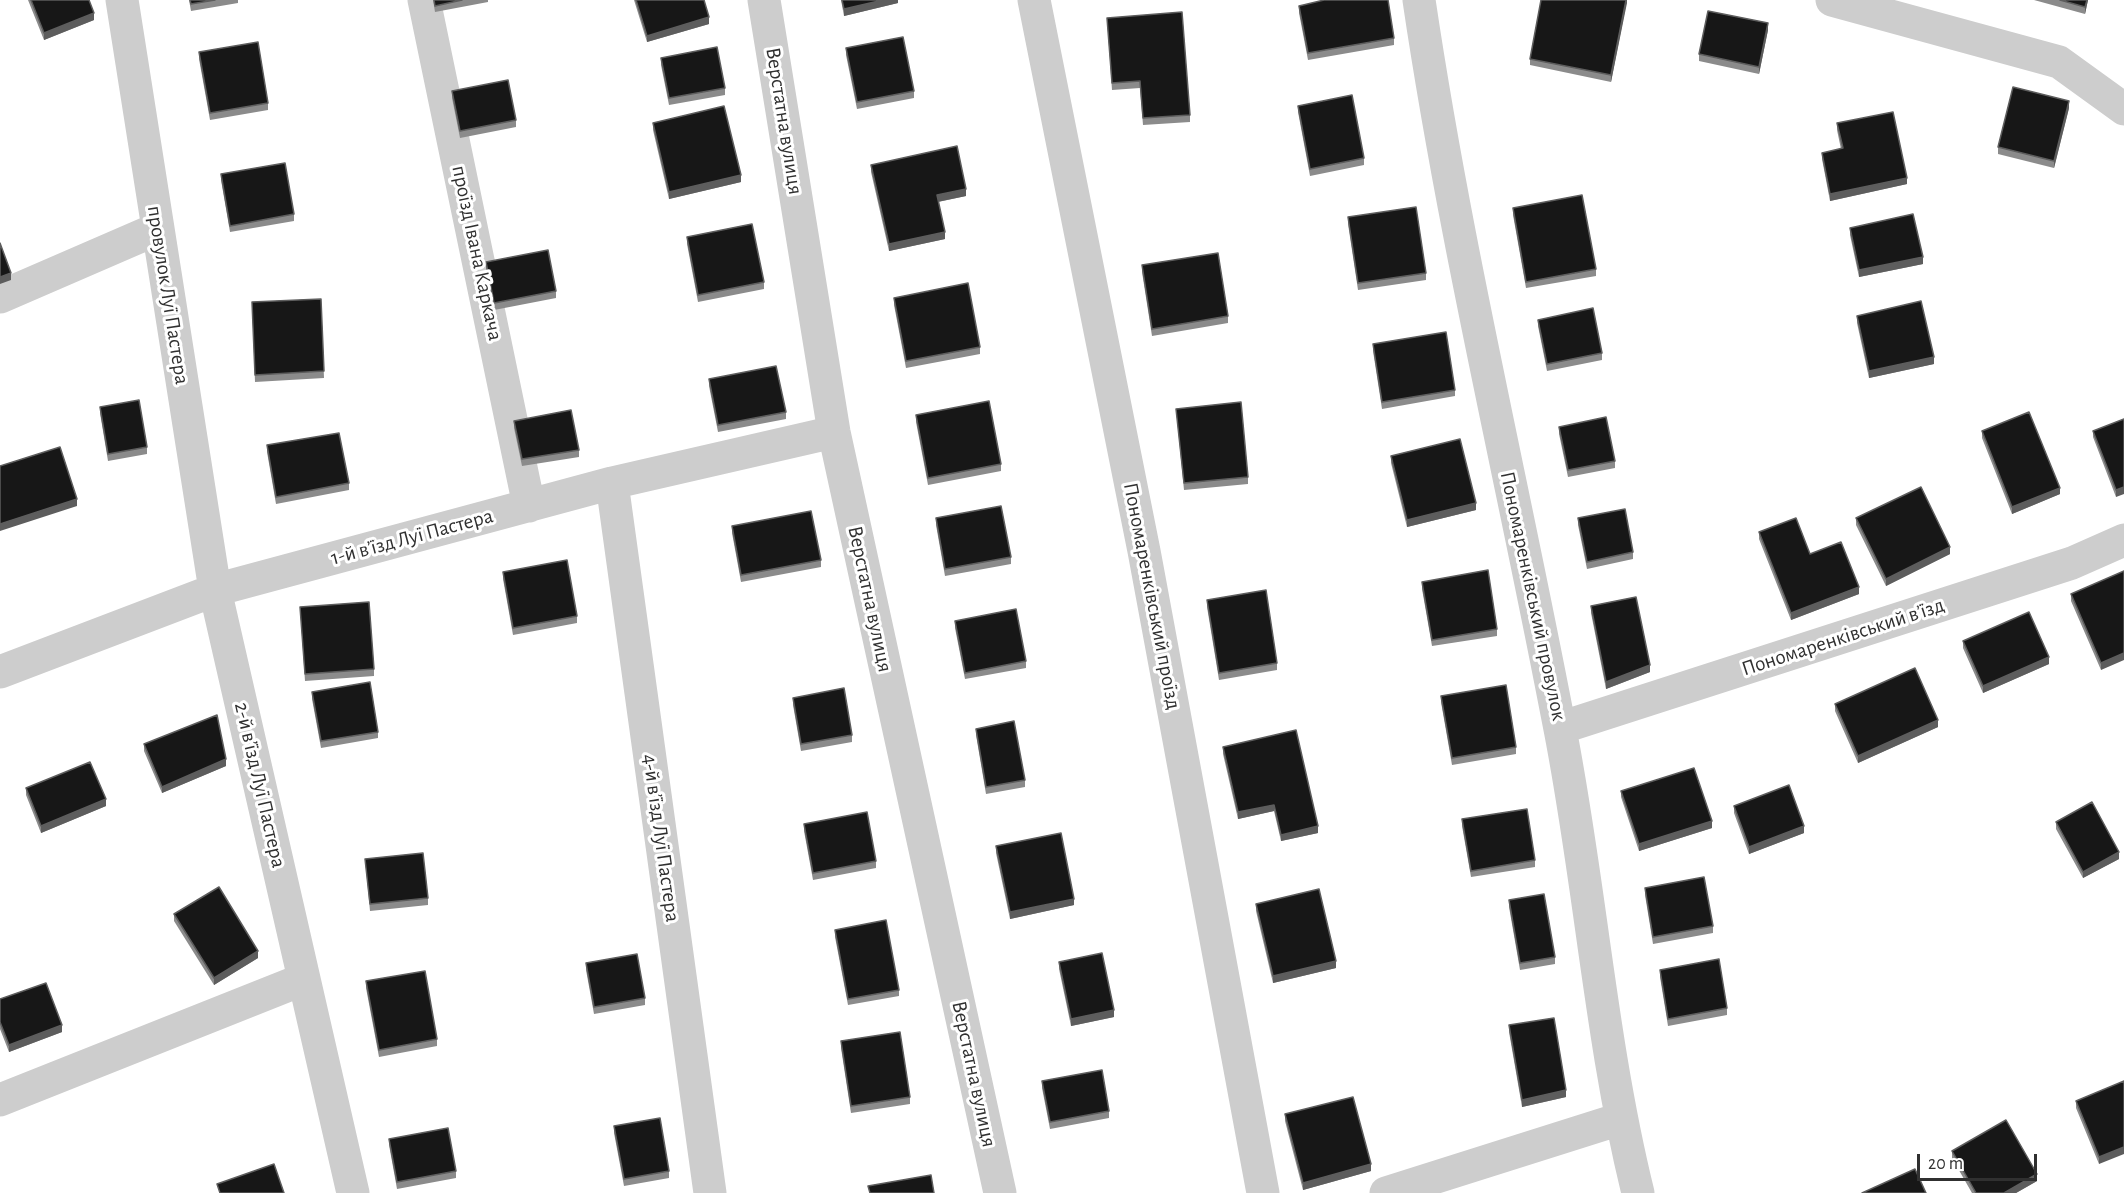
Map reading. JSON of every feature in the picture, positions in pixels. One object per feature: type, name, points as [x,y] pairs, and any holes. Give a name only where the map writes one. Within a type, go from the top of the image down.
[{"type":"street","name":"провулок Луї Пастера","points":[[122,0],[215,590]]},
{"type":"street","name":"проїзд Івана Каркача","points":[[424,0],[529,506]]},
{"type":"street","name":"Верстатна вулиця","points":[[764,0],[834,432],[1000,1193]]},
{"type":"street","name":"Пономаренківський проїзд","points":[[1034,0],[1144,551],[1263,1193]]},
{"type":"street","name":"Пономаренківський провулок","points":[[1419,0],[1438,128],[1560,728],[1620,1119],[1638,1193]]},
{"type":"street","points":[[1832,0],[2059,62],[2124,109]]},
{"type":"street","points":[[0,297],[157,229]]},
{"type":"street","name":"1-й в’їзд Луї Пастера","points":[[0,672],[215,590],[612,483],[834,432]]},
{"type":"street","name":"4-й в’їзд Луї Пастера","points":[[612,483],[710,1193]]},
{"type":"street","name":"Пономаренківський в’їзд","points":[[1560,728],[2072,563],[2124,540]]},
{"type":"street","name":"2-й в’їзд Луї Пастера","points":[[215,590],[353,1193]]},
{"type":"street","points":[[0,1100],[304,979]]},
{"type":"street","points":[[1386,1193],[1620,1119]]},
{"type":"building","points":[[31,0],[89,0],[94,13],[44,33]]},
{"type":"building","points":[[190,0],[215,0],[191,4]]},
{"type":"building","points":[[434,0],[462,0],[435,6]]},
{"type":"building","points":[[636,0],[704,0],[709,17],[647,36]]},
{"type":"building","points":[[842,0],[883,0],[844,9]]},
{"type":"building","points":[[1324,0],[1388,0],[1394,38],[1308,53],[1299,6]]},
{"type":"building","points":[[1541,0],[1626,0],[1611,75],[1530,59]]},
{"type":"building","points":[[2060,0],[2087,0],[2085,7]]},
{"type":"building","points":[[1708,11],[1768,23],[1759,67],[1699,54]]},
{"type":"building","points":[[1182,12],[1190,115],[1143,118],[1140,81],[1112,83],[1107,18]]},
{"type":"building","points":[[903,37],[914,91],[857,102],[846,48]]},
{"type":"building","points":[[258,42],[268,103],[210,113],[199,52]]},
{"type":"building","points":[[717,47],[725,88],[669,98],[661,58]]},
{"type":"building","points":[[508,80],[516,120],[460,131],[452,91]]},
{"type":"building","points":[[2013,87],[2069,101],[2054,161],[1998,147]]},
{"type":"building","points":[[1352,95],[1364,158],[1310,169],[1298,106]]},
{"type":"building","points":[[724,106],[741,175],[669,192],[653,123]]},
{"type":"building","points":[[1893,112],[1907,178],[1830,194],[1822,153],[1843,148],[1837,123]]},
{"type":"building","points":[[957,146],[966,189],[937,195],[945,232],[889,244],[871,165]]},
{"type":"building","points":[[285,163],[294,214],[230,226],[221,174]]},
{"type":"building","points":[[1582,195],[1596,269],[1526,282],[1513,208]]},
{"type":"building","points":[[1416,207],[1426,273],[1358,283],[1348,217]]},
{"type":"building","points":[[1913,214],[1923,257],[1859,270],[1850,228]]},
{"type":"building","points":[[752,224],[764,282],[698,295],[687,237]]},
{"type":"building","points":[[0,243],[11,273],[0,277]]},
{"type":"building","points":[[548,250],[556,291],[494,303],[486,262]]},
{"type":"building","points":[[1218,253],[1228,316],[1152,329],[1142,265]]},
{"type":"building","points":[[968,283],[980,347],[906,361],[894,298]]},
{"type":"building","points":[[321,299],[324,371],[255,375],[252,302]]},
{"type":"building","points":[[1921,301],[1934,357],[1869,371],[1857,316]]},
{"type":"building","points":[[1593,308],[1602,353],[1547,364],[1538,320]]},
{"type":"building","points":[[1446,332],[1455,390],[1382,402],[1373,344]]},
{"type":"building","points":[[776,366],[786,412],[718,425],[709,379]]},
{"type":"building","points":[[139,400],[147,447],[108,454],[100,407]]},
{"type":"building","points":[[989,401],[1001,464],[928,478],[916,415]]},
{"type":"building","points":[[1241,402],[1248,477],[1184,483],[1176,409]]},
{"type":"building","points":[[571,410],[579,450],[522,459],[514,421]]},
{"type":"building","points":[[2029,412],[2060,488],[2012,507],[1982,431]]},
{"type":"building","points":[[1606,417],[1615,461],[1568,470],[1559,427]]},
{"type":"building","points":[[2124,419],[2124,487],[2116,490],[2093,431]]},
{"type":"building","points":[[339,433],[349,483],[276,497],[267,445]]},
{"type":"building","points":[[1460,439],[1476,503],[1407,520],[1391,456]]},
{"type":"building","points":[[60,447],[77,499],[0,524],[0,466]]},
{"type":"building","points":[[1921,487],[1950,547],[1886,579],[1856,518]]},
{"type":"building","points":[[1001,506],[1011,557],[945,569],[936,518]]},
{"type":"building","points":[[1625,509],[1633,552],[1587,562],[1578,518]]},
{"type":"building","points":[[811,511],[821,560],[741,575],[732,526]]},
{"type":"building","points":[[1796,518],[1810,554],[1841,542],[1859,587],[1791,613],[1759,532]]},
{"type":"building","points":[[567,560],[577,616],[513,628],[503,572]]},
{"type":"building","points":[[1488,570],[1497,629],[1432,640],[1422,582]]},
{"type":"building","points":[[2124,571],[2124,653],[2101,663],[2071,594]]},
{"type":"building","points":[[1266,590],[1277,663],[1219,673],[1207,600]]},
{"type":"building","points":[[1636,597],[1650,665],[1606,682],[1591,606]]},
{"type":"building","points":[[369,602],[374,669],[305,674],[300,607]]},
{"type":"building","points":[[1016,609],[1026,661],[965,673],[955,621]]},
{"type":"building","points":[[2029,612],[2049,657],[1983,686],[1963,641]]},
{"type":"building","points":[[1915,668],[1938,720],[1858,756],[1835,704]]},
{"type":"building","points":[[370,682],[378,732],[321,741],[312,692]]},
{"type":"building","points":[[1506,685],[1516,747],[1452,758],[1441,696]]},
{"type":"building","points":[[844,688],[852,735],[801,744],[793,698]]},
{"type":"building","points":[[217,715],[226,759],[162,787],[144,744]]},
{"type":"building","points":[[1014,721],[1025,780],[986,787],[976,729]]},
{"type":"building","points":[[1296,730],[1318,826],[1281,835],[1274,805],[1238,812],[1223,747]]},
{"type":"building","points":[[90,762],[106,799],[41,826],[26,788]]},
{"type":"building","points":[[1694,768],[1712,821],[1639,844],[1621,791]]},
{"type":"building","points":[[1789,785],[1804,826],[1749,847],[1734,806]]},
{"type":"building","points":[[2092,802],[2119,852],[2083,872],[2056,822]]},
{"type":"building","points":[[1527,809],[1535,860],[1471,871],[1462,819]]},
{"type":"building","points":[[867,812],[876,861],[813,873],[804,824]]},
{"type":"building","points":[[1061,833],[1074,899],[1010,912],[996,846]]},
{"type":"building","points":[[423,853],[428,898],[370,904],[365,859]]},
{"type":"building","points":[[1704,877],[1713,926],[1653,937],[1645,888]]},
{"type":"building","points":[[219,887],[258,951],[214,978],[174,914]]},
{"type":"building","points":[[1319,889],[1336,961],[1273,976],[1256,904]]},
{"type":"building","points":[[1544,894],[1555,957],[1520,963],[1509,900]]},
{"type":"building","points":[[886,920],[899,990],[848,999],[835,930]]},
{"type":"building","points":[[1102,953],[1114,1010],[1071,1019],[1059,962]]},
{"type":"building","points":[[637,954],[645,998],[594,1007],[586,963]]},
{"type":"building","points":[[1719,959],[1727,1008],[1668,1019],[1660,970]]},
{"type":"building","points":[[425,971],[437,1039],[379,1050],[366,981]]},
{"type":"building","points":[[46,983],[62,1025],[9,1045],[0,1022],[0,999]]},
{"type":"building","points":[[1554,1018],[1566,1090],[1522,1100],[1509,1025]]},
{"type":"building","points":[[900,1032],[910,1097],[851,1106],[841,1041]]},
{"type":"building","points":[[1102,1070],[1109,1111],[1050,1122],[1042,1081]]},
{"type":"building","points":[[2124,1081],[2124,1147],[2099,1157],[2076,1101]]},
{"type":"building","points":[[1353,1097],[1371,1164],[1303,1183],[1285,1114]]},
{"type":"building","points":[[660,1118],[669,1171],[624,1179],[614,1126]]},
{"type":"building","points":[[2006,1120],[2037,1174],[2004,1193],[1976,1193],[1952,1151]]},
{"type":"building","points":[[448,1128],[456,1171],[397,1182],[389,1139]]},
{"type":"building","points":[[274,1164],[284,1193],[220,1193],[217,1184]]},
{"type":"building","points":[[1915,1169],[1926,1193],[1862,1193]]},
{"type":"building","points":[[931,1175],[934,1193],[870,1193],[868,1186]]}]
